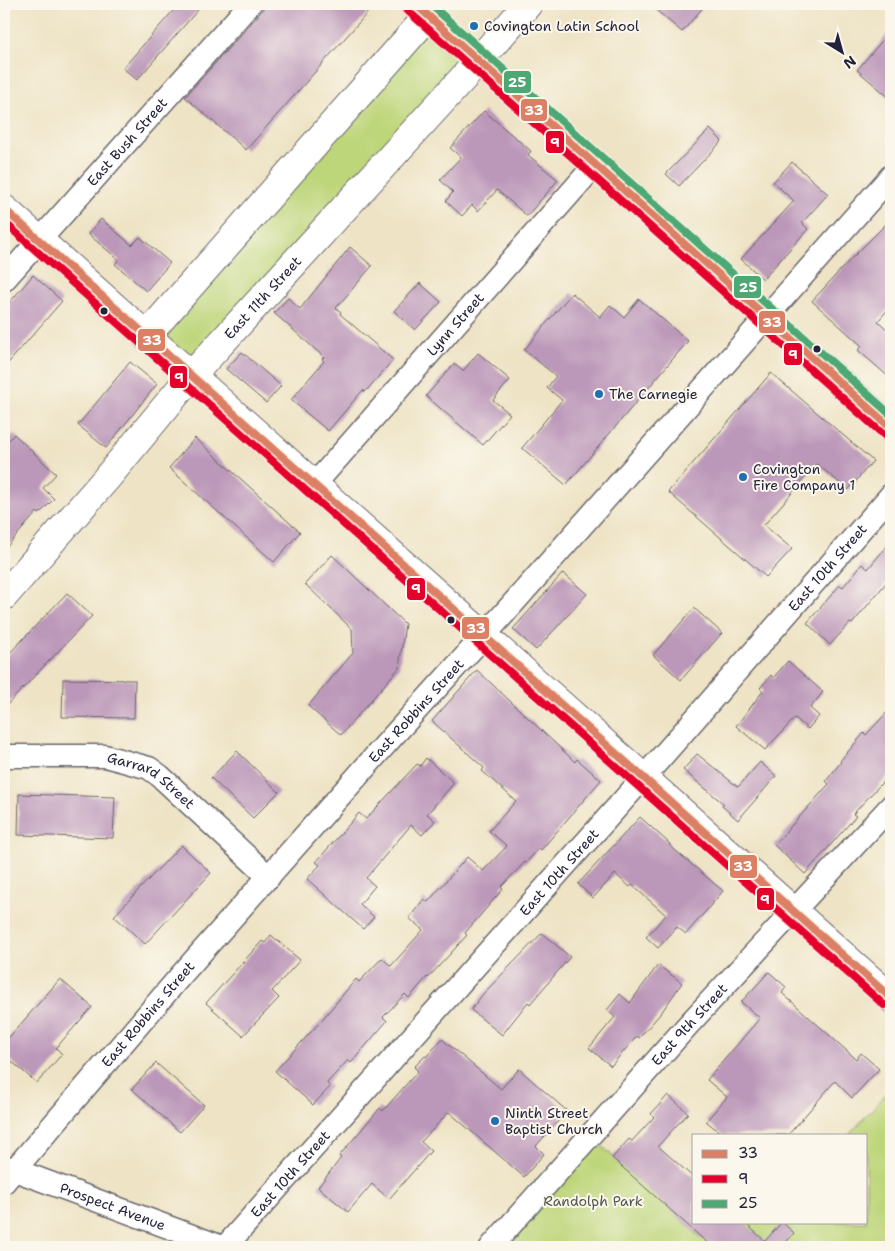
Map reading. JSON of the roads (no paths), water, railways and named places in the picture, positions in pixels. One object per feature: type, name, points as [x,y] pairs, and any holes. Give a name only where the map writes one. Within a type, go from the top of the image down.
[{"type":"main road","name":"East 11th Street","points":[[4,596],[106,479],[191,376],[528,4]]},
{"type":"main road","points":[[146,336],[422,10],[891,428]]},
{"type":"main road","points":[[4,209],[891,998]]},
{"type":"street","name":"East Bush Street","points":[[4,280],[250,4]]},
{"type":"street","name":"Lynn Street","points":[[314,485],[596,165]]},
{"type":"street","name":"East Robbins Street","points":[[7,1173],[183,972],[484,636],[891,176]]},
{"type":"street","name":"East 10th Street","points":[[224,1247],[644,777],[891,496]]},
{"type":"street","name":"Garrard Street","points":[[4,756],[105,756],[148,768],[160,776],[269,876]]},
{"type":"street","name":"East 9th Street","points":[[491,1247],[688,1025],[795,912],[891,806]]},
{"type":"street","name":"Prospect Avenue","points":[[7,1173],[224,1247]]},
{"type":"place","name":"Covington Latin School","points":[[474,26]]},
{"type":"place","name":"The Carnegie","points":[[599,394]]},
{"type":"place","name":"Covington Fire Company 1","points":[[743,477]]},
{"type":"place","name":"Ninth Street Baptist Church","points":[[495,1121]]},
{"type":"park label","name":"Randolph Park","points":[[593,1201]]}]
